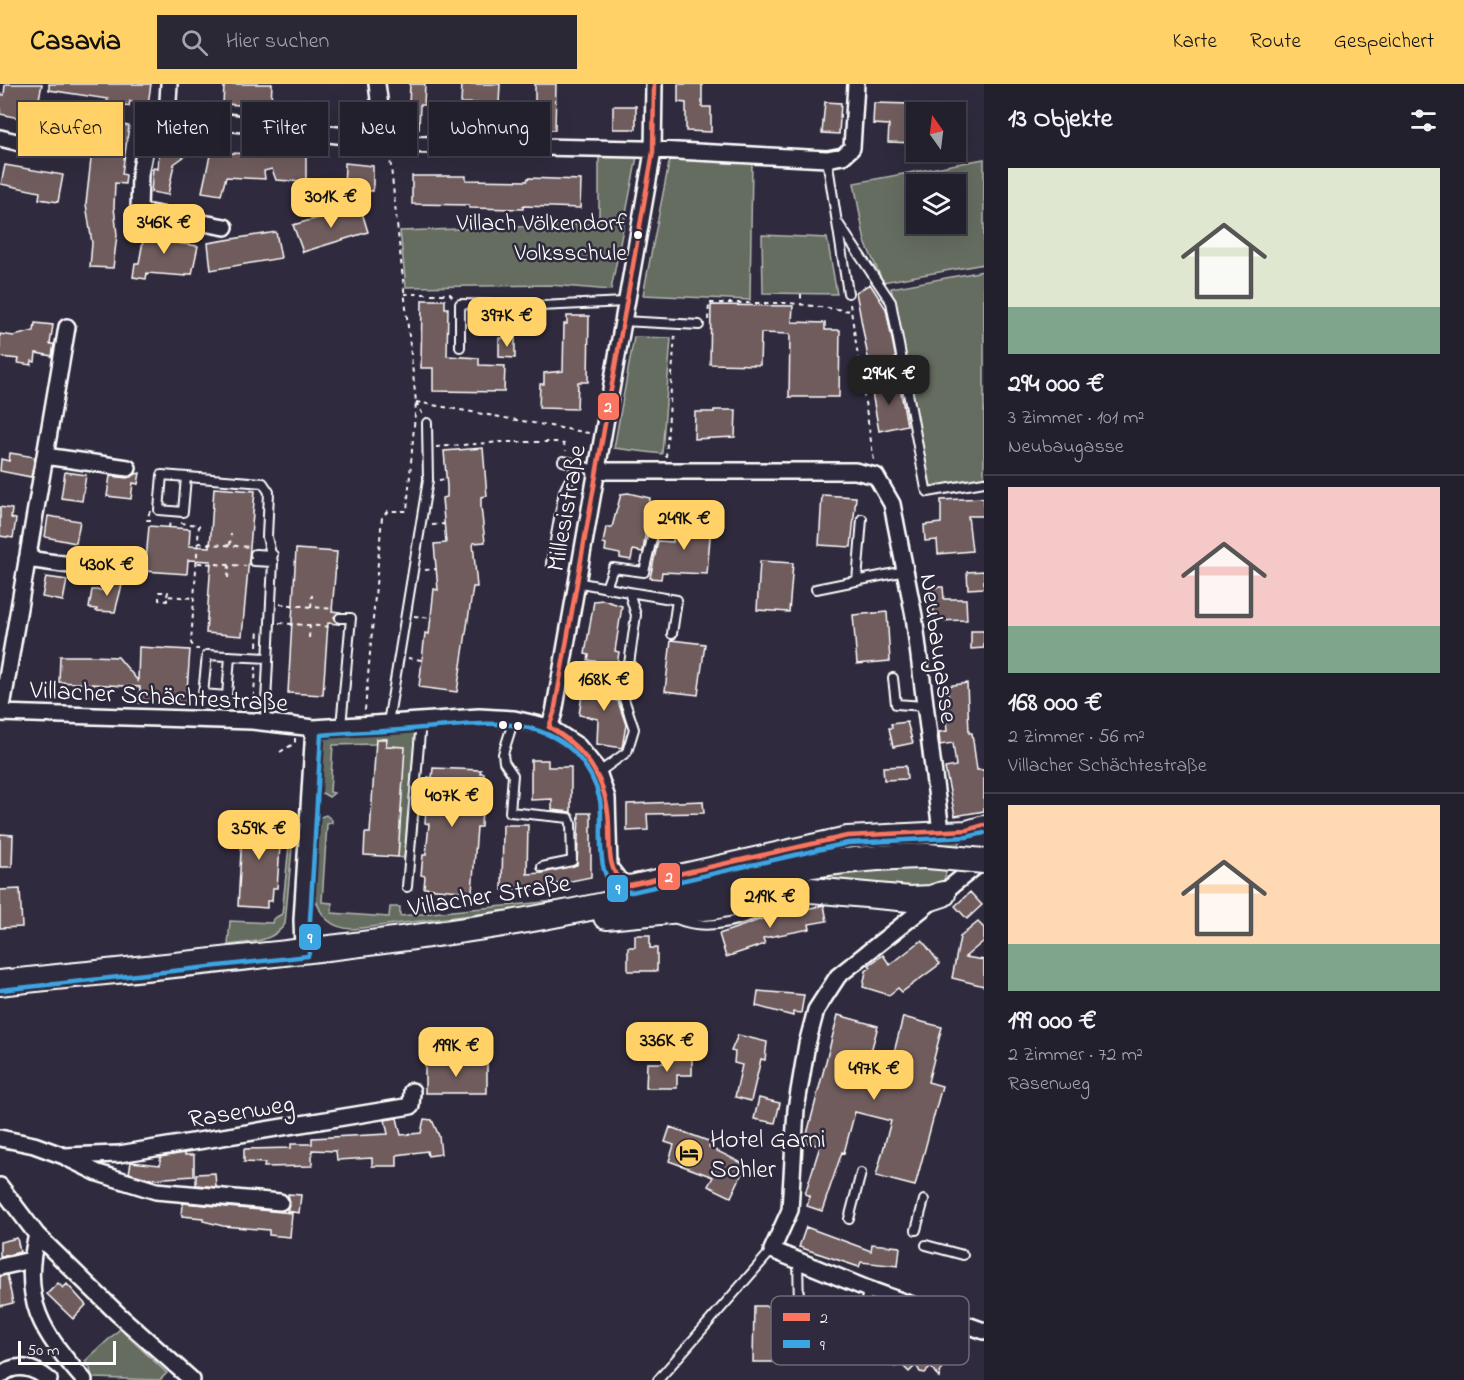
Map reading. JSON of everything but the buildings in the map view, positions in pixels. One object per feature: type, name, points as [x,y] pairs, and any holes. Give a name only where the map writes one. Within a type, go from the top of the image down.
[{"type":"main road","name":"Villacher Straße","points":[[0,983],[303,950],[511,923],[796,865],[877,856],[928,856],[984,860]]},
{"type":"main road","points":[[572,911],[622,884]]},
{"type":"main road","points":[[511,923],[664,913],[712,907],[780,891],[804,889],[910,899],[931,898],[942,894]]},
{"type":"street","points":[[168,102],[169,84]]},
{"type":"street","points":[[377,84],[380,102]]},
{"type":"street","name":"Millesistraße","points":[[549,727],[554,713],[653,152],[654,84]]},
{"type":"street","points":[[417,149],[640,149],[653,152],[827,159],[843,156],[852,148],[856,84]]},
{"type":"street","points":[[230,123],[340,135]]},
{"type":"street","points":[[0,138],[18,142]]},
{"type":"street","points":[[144,156],[140,174],[139,211],[225,227]]},
{"type":"street","name":"Villacher Schächtestraße","points":[[68,327],[0,713],[258,722],[314,728],[479,717],[514,719],[549,727],[578,746],[598,774],[607,798],[609,867],[622,884]]},
{"type":"street","points":[[45,456],[128,468]]},
{"type":"street","points":[[595,471],[855,471],[876,476]]},
{"type":"street","name":"Neubaugasse","points":[[876,476],[892,504],[914,616],[941,831]]},
{"type":"street","points":[[27,559],[92,568]]},
{"type":"street","name":"Villacher Schächtestraße","points":[[303,950],[303,909],[314,728]]},
{"type":"street","points":[[622,884],[630,885],[847,836],[967,830],[984,825]]},
{"type":"street","points":[[888,1296],[772,1250],[790,1210],[798,1088],[816,1010],[838,976],[984,860]]},
{"type":"street","name":"Rasenweg","points":[[64,1156],[119,1154],[411,1106],[412,1091]]},
{"type":"street","name":"Rasenweg","points":[[0,1138],[34,1145],[64,1156],[98,1173],[156,1191],[280,1202]]},
{"type":"street","points":[[0,1186],[38,1235],[118,1314],[192,1380]]},
{"type":"street","points":[[38,1235],[31,1260],[32,1296],[35,1308],[54,1340],[84,1380]]},
{"type":"street","points":[[0,1267],[31,1260]]},
{"type":"street","points":[[969,1325],[984,1330]]},
{"type":"street","points":[[0,1376],[13,1368],[27,1367],[40,1372],[50,1380]]},
{"type":"lane","points":[[827,159],[848,293]]},
{"type":"lane","points":[[838,223],[891,302],[926,489],[928,492],[984,482]]},
{"type":"lane","points":[[460,347],[460,304],[540,306],[625,302]]},
{"type":"lane","points":[[622,321],[699,325]]},
{"type":"lane","points":[[388,723],[428,480],[427,423]]},
{"type":"lane","points":[[566,462],[595,471]]},
{"type":"lane","points":[[550,563],[564,491],[578,464]]},
{"type":"lane","points":[[186,477],[183,512],[159,510],[162,475],[263,483],[269,492],[267,537],[272,555],[271,604],[268,658],[258,722]]},
{"type":"lane","points":[[606,588],[612,568],[644,572],[659,509]]},
{"type":"lane","points":[[857,581],[862,519]]},
{"type":"lane","points":[[253,560],[272,555]]},
{"type":"lane","points":[[816,589],[905,571]]},
{"type":"lane","points":[[576,582],[677,600],[672,634]]},
{"type":"lane","points":[[598,774],[627,752],[634,729],[624,699],[636,615],[628,592]]},
{"type":"lane","points":[[340,618],[351,618],[341,726]]},
{"type":"lane","points":[[230,656],[227,696],[204,694],[207,655],[256,657],[268,658]]},
{"type":"lane","points":[[892,678],[896,704],[924,706]]},
{"type":"lane","points":[[514,719],[503,754],[504,762],[513,775],[510,812],[569,818],[571,823],[572,861],[542,867]]},
{"type":"lane","points":[[407,887],[421,721]]},
{"type":"lane","points":[[849,1219],[861,1173]]},
{"type":"lane","points":[[916,1230],[924,1200]]},
{"type":"lane","points":[[926,1245],[963,1255]]},
{"type":"lane","points":[[658,1380],[772,1250]]},
{"type":"lane","points":[[798,1260],[799,1296]]},
{"type":"lane","points":[[867,1296],[868,1289]]},
{"type":"path","points":[[365,713],[382,517],[388,511],[407,511],[416,402],[388,156]]},
{"type":"path","points":[[848,293],[876,476]]},
{"type":"path","points":[[403,294],[450,294],[460,304]]},
{"type":"path","points":[[801,294],[801,305]]},
{"type":"path","points":[[699,325],[704,320],[708,320],[709,303],[801,305],[851,311]]},
{"type":"path","points":[[665,463],[676,323]]},
{"type":"path","points":[[416,402],[427,423]]},
{"type":"path","points":[[416,402],[589,433]]},
{"type":"path","points":[[427,448],[501,442],[556,442],[564,444],[566,462]]},
{"type":"path","points":[[158,521],[147,520],[148,512],[159,510]]},
{"type":"path","points":[[170,522],[199,525],[191,643],[195,649],[205,649]]},
{"type":"path","points":[[420,526],[445,524]]},
{"type":"path","points":[[230,545],[231,534]]},
{"type":"path","points":[[198,543],[230,545],[272,555]]},
{"type":"path","points":[[196,562],[229,565],[253,560]]},
{"type":"path","points":[[228,579],[229,565]]},
{"type":"path","points":[[311,607],[312,595]]},
{"type":"path","points":[[168,596],[194,598]]},
{"type":"path","points":[[271,604],[351,610],[351,618]]},
{"type":"path","points":[[406,615],[431,618]]},
{"type":"path","points":[[258,722],[256,657],[259,621]]},
{"type":"path","points":[[270,622],[350,628]]},
{"type":"path","points":[[309,638],[310,625]]},
{"type":"path","points":[[399,657],[422,660]]},
{"type":"path","points":[[280,752],[295,744]]},
{"type":"shaded area","points":[[599,154],[637,157],[611,290],[550,285],[406,287],[400,231],[599,224]]},
{"type":"shaded area","points":[[670,158],[745,159],[752,163],[750,300],[643,295]]},
{"type":"shaded area","points":[[984,159],[984,264],[883,282],[865,242],[854,183]]},
{"type":"shaded area","points":[[762,235],[827,238],[837,294],[763,293]]},
{"type":"shaded area","points":[[984,271],[984,479],[930,489],[891,288]]},
{"type":"shaded area","points":[[634,337],[671,338],[662,454],[614,448]]},
{"type":"shaded area","points":[[415,731],[404,858],[398,857],[404,747],[386,746],[386,739],[376,739],[376,744],[333,745],[330,792],[334,793],[329,797],[319,791],[320,760],[323,744],[330,734]]},
{"type":"shaded area","points":[[295,815],[285,924],[274,935],[267,938],[228,945],[230,921],[272,923],[273,919],[282,914],[292,816]]},
{"type":"shaded area","points":[[326,815],[332,823],[327,824],[322,902],[332,903],[332,913],[389,917],[390,907],[400,907],[400,916],[575,899],[521,909],[353,929],[336,926],[324,917],[317,904],[314,888],[317,822],[320,817]]},
{"type":"shaded area","points":[[965,836],[955,849],[792,857],[856,841]]},
{"type":"shaded area","points":[[948,867],[942,886],[703,903],[676,898],[805,872]]},
{"type":"shaded area","points":[[120,1329],[167,1373],[160,1380],[92,1378],[90,1368],[85,1361]]},
{"type":"transit line","name":"2","points":[[549,727],[554,713],[653,152],[654,84]]},
{"type":"transit line","name":"9","points":[[1,990],[308,956],[321,735],[497,724],[518,726],[557,739],[574,752],[590,774],[596,787],[601,812],[601,856],[609,881],[618,889],[632,892],[848,843],[967,837],[984,833]]},
{"type":"transit line","name":"2","points":[[549,727],[584,756],[600,781],[608,810],[612,864],[622,884],[630,885],[847,836],[967,830],[984,825]]},
{"type":"place","name":"Villach Völkendorf Volksschule","points":[[638,235]]},
{"type":"place","name":"Hotel Garni Sohler","points":[[689,1153]]}]
